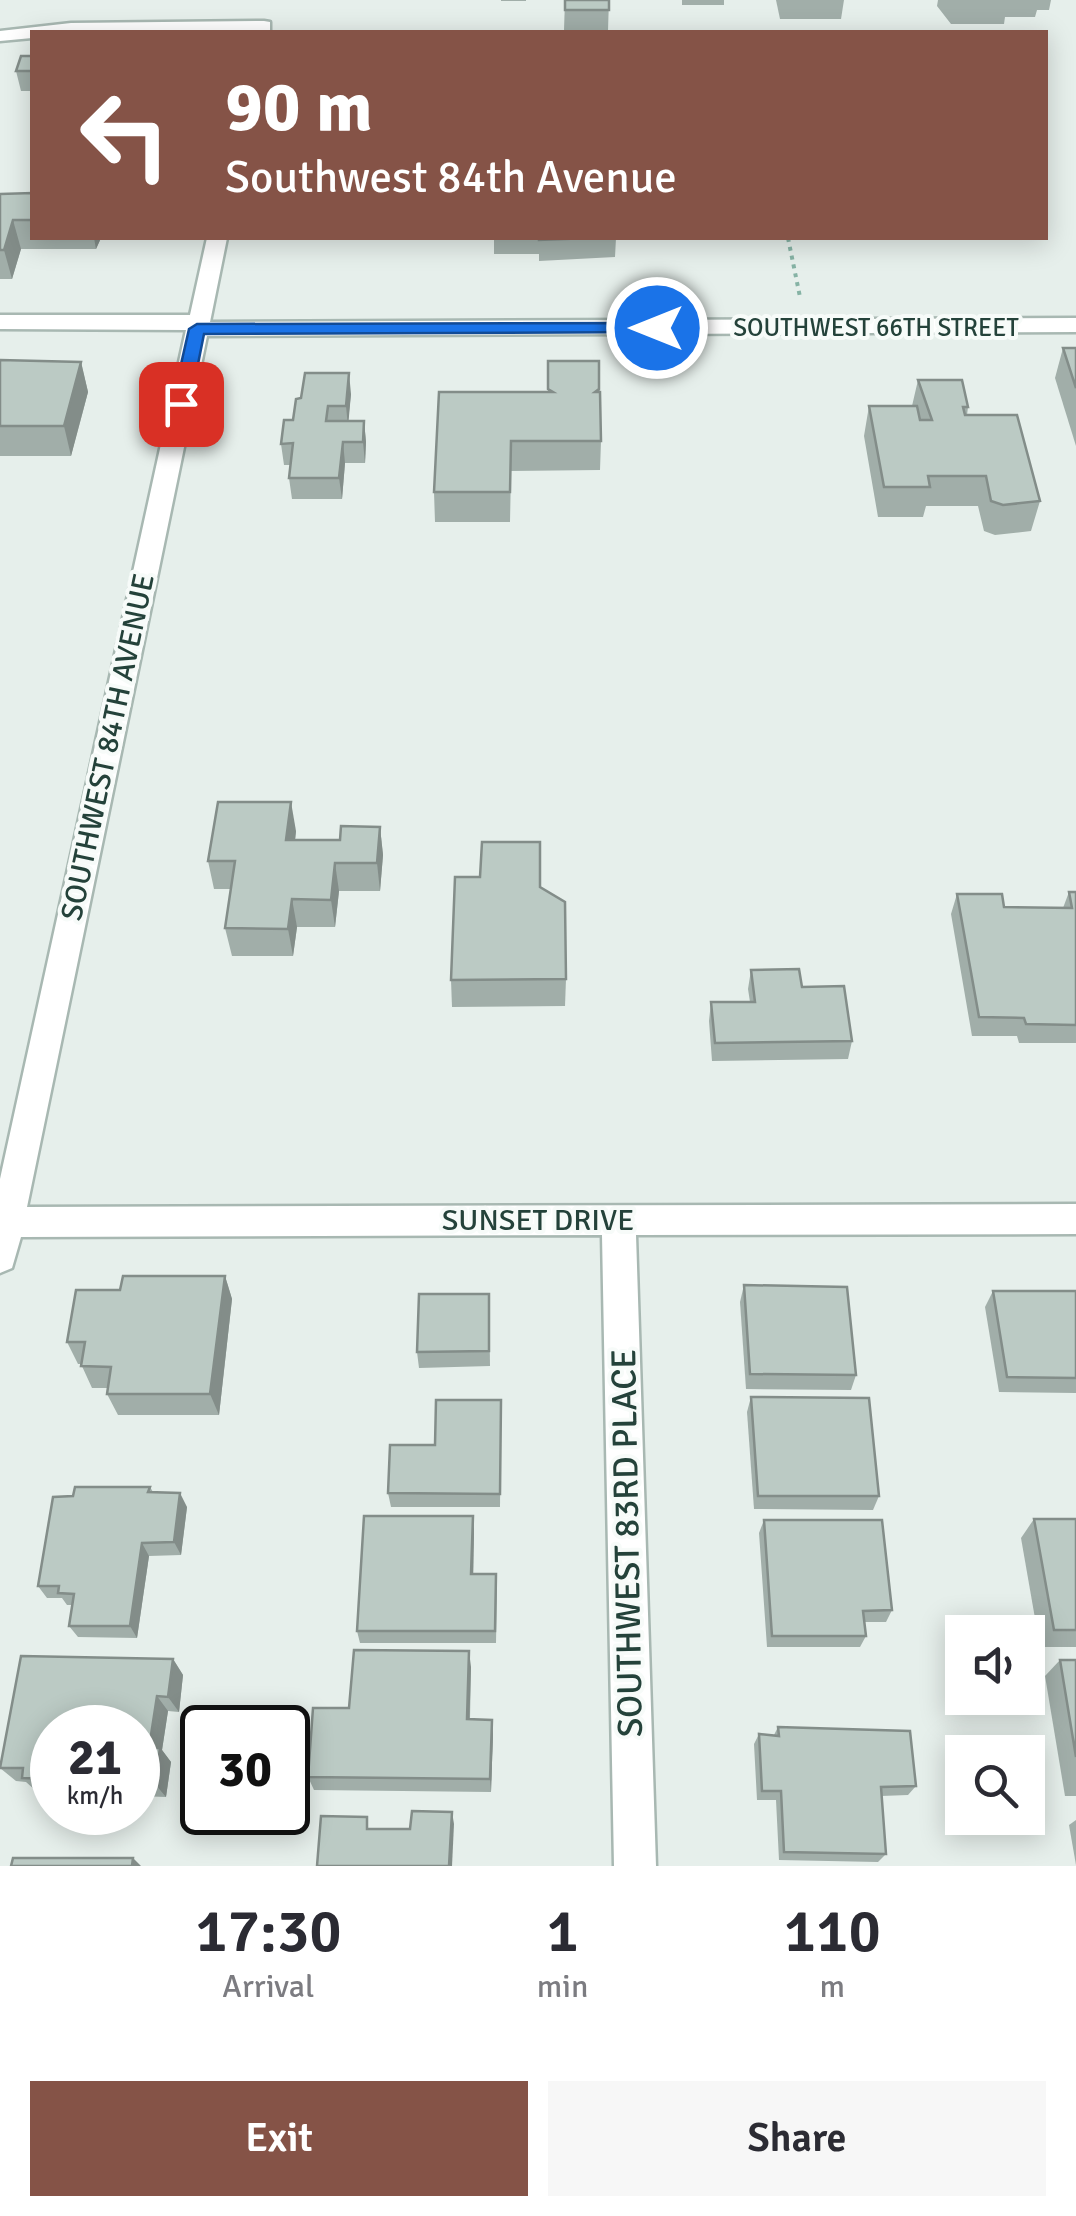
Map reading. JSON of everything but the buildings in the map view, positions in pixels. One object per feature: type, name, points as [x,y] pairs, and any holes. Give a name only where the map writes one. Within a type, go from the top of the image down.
[{"type":"street","points":[[53,30],[264,29],[270,0]]},
{"type":"street","points":[[0,36],[30,33]]},
{"type":"street","name":"SOUTHWEST 84TH AVENUE","points":[[0,1257],[4,1222],[217,240]]},
{"type":"street","name":"SOUTHWEST 66TH STREET","points":[[0,322],[806,328],[1076,325]]},
{"type":"street","name":"SOUTHWEST 83RD PLACE","points":[[619,1219],[635,1866]]},
{"type":"street","name":"SUNSET DRIVE","points":[[4,1222],[1076,1219]]},
{"type":"path","points":[[788,240],[806,328]]},
{"type":"route","points":[[181,404],[197,329],[657,328]]}]
